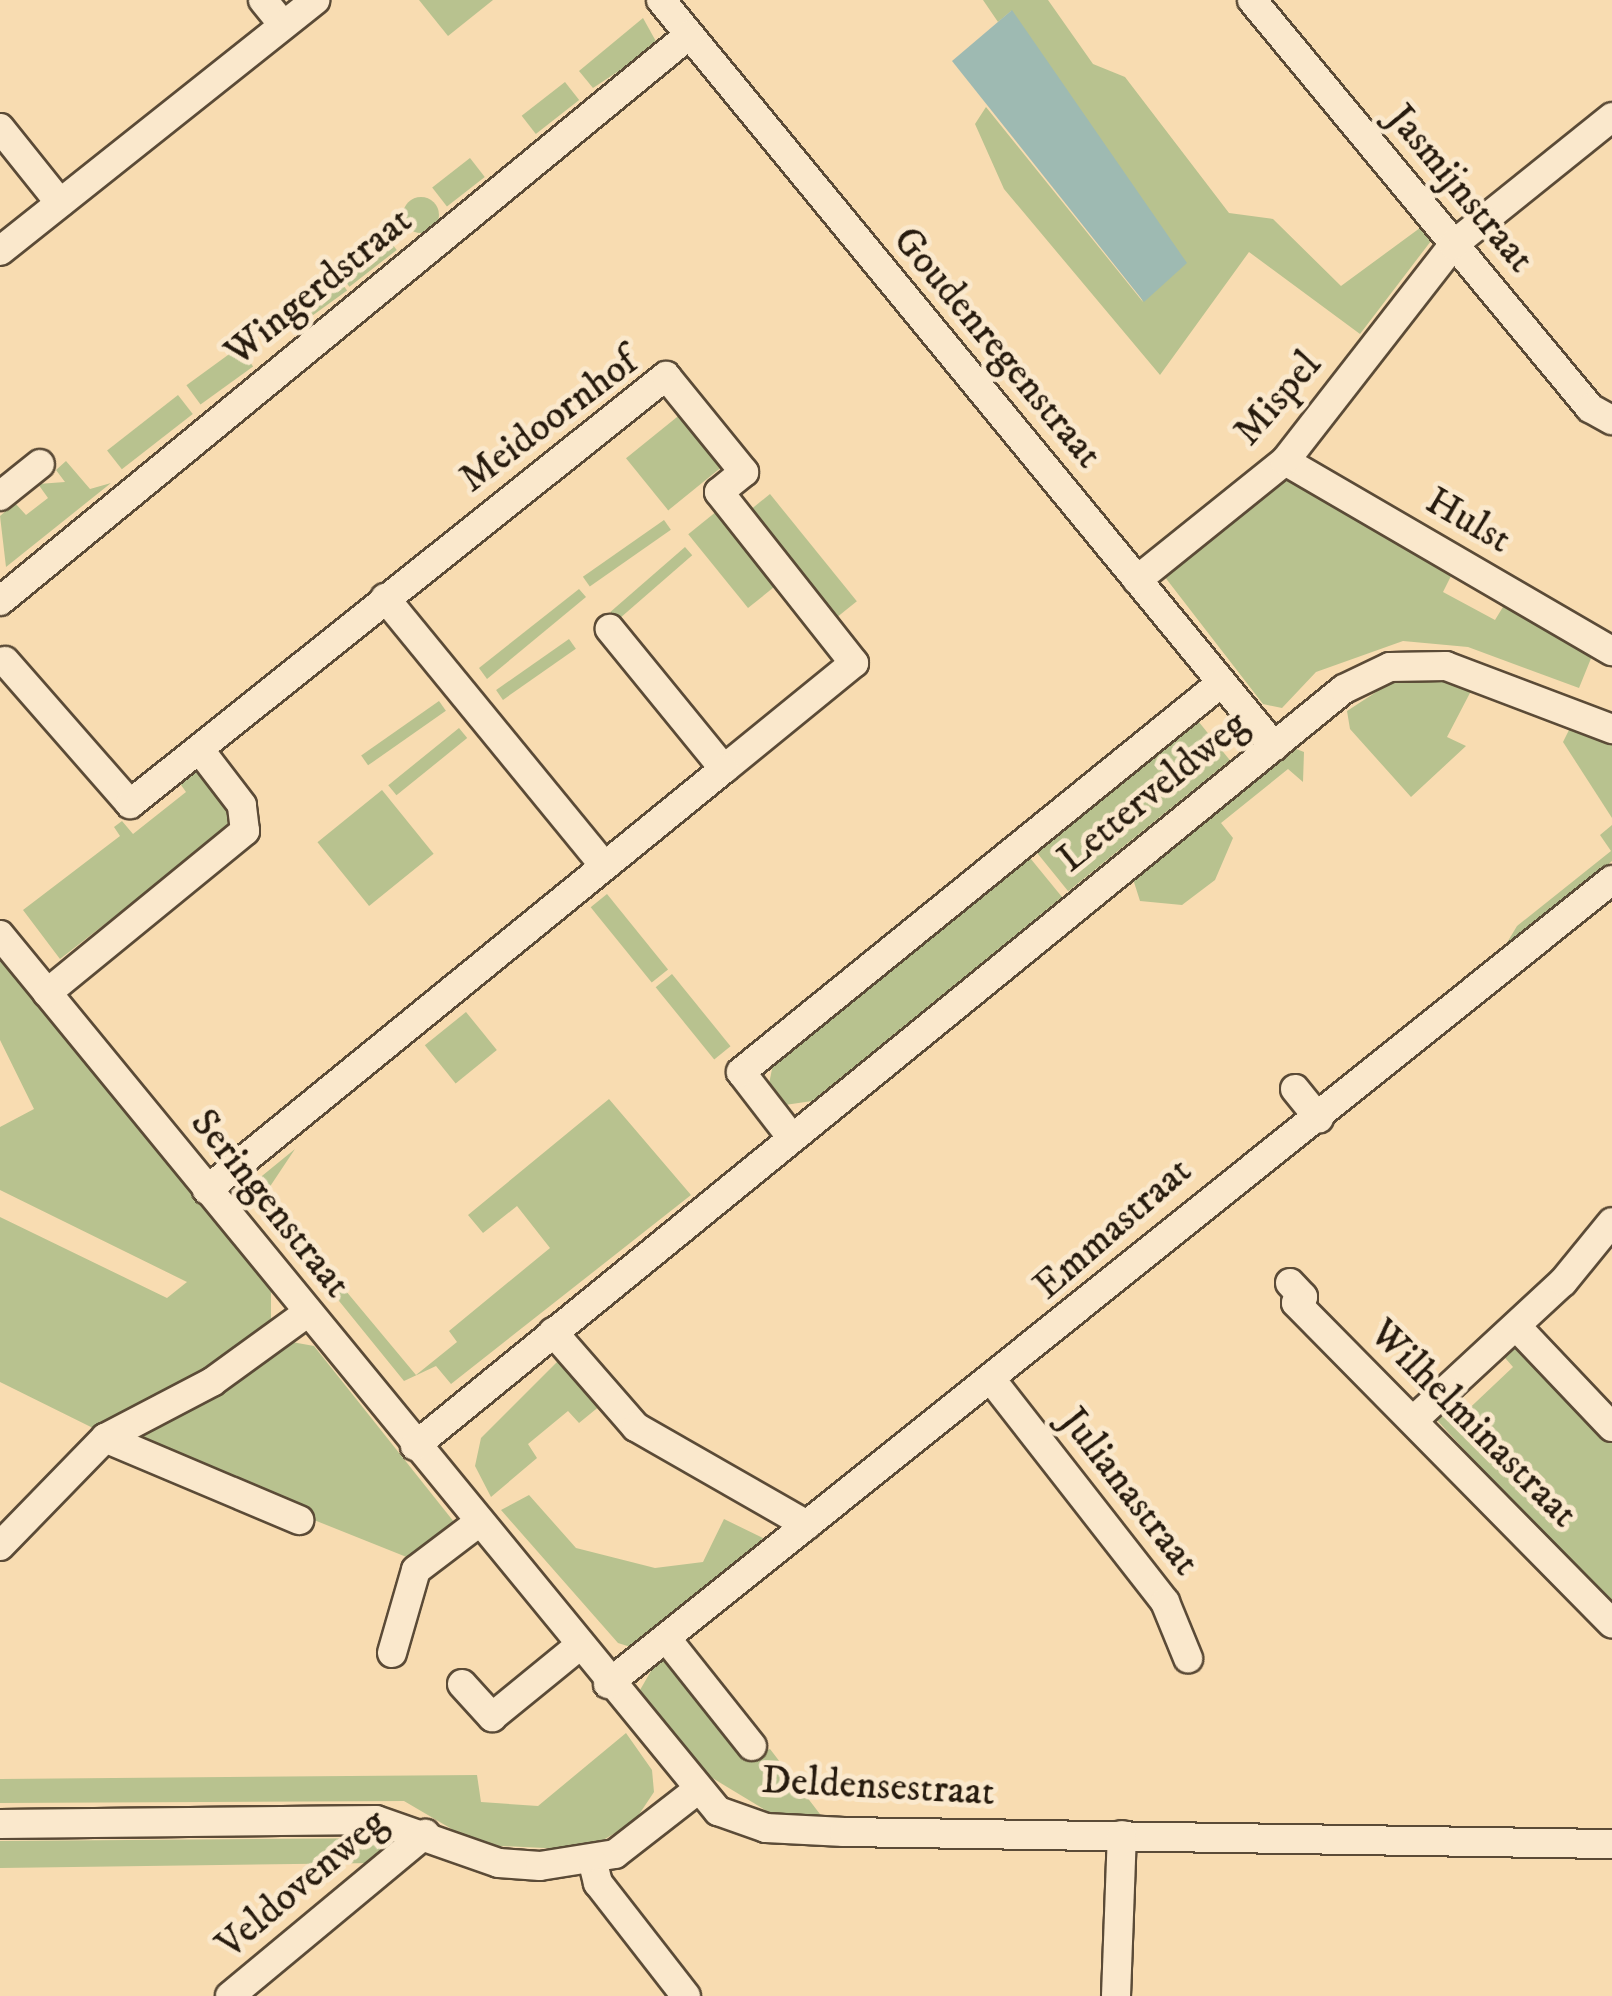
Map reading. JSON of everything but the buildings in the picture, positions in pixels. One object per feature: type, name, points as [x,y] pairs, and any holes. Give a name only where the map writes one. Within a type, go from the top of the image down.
[{"type":"street","points":[[263,0],[283,25]]},
{"type":"street","points":[[0,251],[315,0]]},
{"type":"street","name":"Goudenregenstraat","points":[[660,0],[1274,746]]},
{"type":"street","name":"Jasmijnstraat","points":[[1252,0],[1590,408],[1612,420]]},
{"type":"street","name":"Wingerdstraat","points":[[0,601],[689,35]]},
{"type":"street","name":"Mispel","points":[[1137,580],[1285,460],[1454,244],[1612,116]]},
{"type":"street","points":[[0,128],[60,202]]},
{"type":"street","name":"Meidoornhof","points":[[5,661],[130,804],[666,376],[744,472],[719,492],[854,662],[632,848],[601,862],[206,1190]]},
{"type":"street","name":"Hulst","points":[[1285,460],[1612,650]]},
{"type":"street","points":[[0,496],[40,464]]},
{"type":"street","points":[[385,598],[601,862]]},
{"type":"street","points":[[610,628],[724,769]]},
{"type":"street","name":"Letterveldweg","points":[[415,1446],[1274,746],[1367,675],[1427,663],[1612,729]]},
{"type":"street","name":"Letterveldweg","points":[[792,1138],[741,1072],[1221,683]]},
{"type":"street","points":[[48,994],[245,831],[242,805],[200,750]]},
{"type":"street","name":"Emmastraat","points":[[608,1684],[977,1386],[994,1383],[1242,1170],[1319,1118],[1612,880]]},
{"type":"street","name":"Seringenstraat","points":[[0,935],[696,1791]]},
{"type":"street","points":[[1295,1088],[1319,1118]]},
{"type":"street","points":[[1417,1417],[1517,1326],[1612,1222]]},
{"type":"street","name":"Wilhelminastraat","points":[[1290,1283],[1303,1298],[1296,1304],[1394,1406],[1417,1417],[1612,1623]]},
{"type":"street","points":[[0,1546],[105,1438],[212,1382],[308,1313]]},
{"type":"street","points":[[1517,1326],[1612,1427]]},
{"type":"street","points":[[553,1332],[636,1428],[807,1525]]},
{"type":"street","name":"Julianastraat","points":[[994,1383],[1165,1602],[1188,1658]]},
{"type":"street","points":[[105,1438],[299,1520]]},
{"type":"street","points":[[392,1652],[416,1570],[478,1523]]},
{"type":"street","points":[[666,1638],[752,1746]]},
{"type":"street","points":[[462,1684],[492,1717],[579,1646]]},
{"type":"street","points":[[0,1824],[376,1820],[499,1863],[593,1863],[696,1791]]},
{"type":"street","name":"Deldensestraat","points":[[696,1791],[766,1828],[1612,1844]]},
{"type":"street","name":"Veldovenweg","points":[[230,1996],[425,1834]]},
{"type":"street","points":[[1116,1996],[1122,1835]]},
{"type":"street","points":[[593,1863],[686,1996]]},
{"type":"green space","points":[[419,0],[493,0],[448,36]]},
{"type":"green space","points":[[983,0],[1048,0],[1093,64],[1125,77],[1229,213],[1273,219],[1341,286],[1424,225],[1434,237],[1360,334],[1249,252],[1160,375],[1004,189],[975,124],[986,107],[1143,302],[1011,11],[998,22]]},
{"type":"green space","points":[[643,18],[658,45],[593,88],[579,71]]},
{"type":"green space","points":[[565,82],[579,100],[536,134],[522,116]]},
{"type":"green space","points":[[470,158],[485,177],[447,206],[432,188]]},
{"type":"green space","points":[[421,197],[434,202],[439,215],[434,228],[421,233],[408,228],[403,215],[408,202]]},
{"type":"green space","points":[[382,231],[397,250],[349,287],[335,268]]},
{"type":"green space","points":[[333,271],[347,290],[302,323],[288,304]]},
{"type":"green space","points":[[239,347],[253,366],[201,405],[186,385]]},
{"type":"green space","points":[[178,395],[193,414],[122,469],[107,450]]},
{"type":"green space","points":[[682,413],[724,465],[668,510],[626,458]]},
{"type":"green space","points":[[66,461],[90,489],[111,483],[6,567],[0,516],[15,503],[26,515],[48,498],[38,484],[65,482],[56,470]]},
{"type":"green space","points":[[1288,475],[1453,572],[1443,592],[1495,620],[1506,602],[1594,651],[1579,688],[1468,647],[1403,641],[1316,672],[1282,708],[1263,704],[1161,572]]},
{"type":"green space","points":[[770,494],[857,601],[835,619],[748,512]]},
{"type":"green space","points":[[717,511],[777,585],[748,608],[688,534]]},
{"type":"green space","points":[[664,520],[671,530],[590,587],[583,577]]},
{"type":"green space","points":[[685,547],[692,555],[618,620],[610,612]]},
{"type":"green space","points":[[579,589],[586,597],[487,679],[479,668]]},
{"type":"green space","points":[[569,639],[576,649],[503,700],[496,690]]},
{"type":"green space","points":[[1443,680],[1471,691],[1447,737],[1466,746],[1411,797],[1350,729],[1347,711],[1390,683]]},
{"type":"green space","points":[[439,701],[446,711],[368,765],[361,755]]},
{"type":"green space","points":[[1194,716],[1230,760],[1068,891],[1032,847]]},
{"type":"green space","points":[[459,728],[467,738],[396,795],[388,785]]},
{"type":"green space","points":[[1570,728],[1612,744],[1612,818],[1563,742]]},
{"type":"green space","points":[[1294,748],[1304,752],[1303,782],[1288,769],[1221,823],[1233,838],[1215,880],[1182,905],[1140,901],[1133,879]]},
{"type":"green space","points":[[187,771],[204,772],[232,806],[232,825],[60,959],[23,910],[120,836],[114,827],[122,821],[133,834],[186,792],[176,778]]},
{"type":"green space","points":[[382,790],[434,854],[369,906],[317,842]]},
{"type":"green space","points":[[1612,825],[1612,861],[1511,953],[1505,946],[1517,926],[1611,851],[1600,835]]},
{"type":"green space","points":[[1026,853],[1062,897],[812,1101],[785,1105],[769,1084],[774,1059]]},
{"type":"green space","points":[[607,894],[668,969],[652,983],[591,907]]},
{"type":"green space","points":[[0,958],[271,1290],[271,1327],[99,1431],[0,1382],[0,1217],[167,1298],[187,1282],[0,1190],[0,1127],[34,1109],[0,1040]]},
{"type":"green space","points":[[672,974],[731,1046],[714,1059],[656,987]]},
{"type":"green space","points":[[466,1012],[497,1050],[456,1083],[425,1045]]},
{"type":"green space","points":[[609,1099],[691,1195],[451,1384],[436,1366],[404,1381],[253,1195],[257,1180],[295,1149],[265,1194],[416,1375],[457,1342],[449,1331],[550,1248],[517,1206],[483,1233],[468,1215]]},
{"type":"green space","points":[[281,1340],[314,1346],[458,1527],[414,1560],[149,1454],[143,1433]]},
{"type":"green space","points":[[1516,1343],[1612,1435],[1612,1610],[1435,1418],[1443,1405],[1458,1419],[1513,1367],[1500,1352]]},
{"type":"green space","points":[[562,1357],[601,1405],[579,1423],[568,1411],[528,1444],[537,1458],[491,1497],[475,1466],[481,1438]]},
{"type":"green space","points":[[529,1495],[576,1548],[655,1568],[703,1562],[724,1519],[771,1542],[640,1650],[618,1643],[501,1510]]},
{"type":"green space","points":[[662,1652],[746,1758],[770,1749],[823,1818],[770,1813],[709,1776],[640,1690]]},
{"type":"green space","points":[[626,1733],[652,1770],[654,1792],[634,1822],[586,1850],[479,1845],[404,1801],[0,1803],[0,1779],[477,1775],[481,1802],[538,1806]]},
{"type":"green space","points":[[394,1838],[405,1843],[376,1863],[0,1868],[0,1841]]},
{"type":"water","points":[[1012,10],[1187,263],[1144,302],[952,61]]}]
